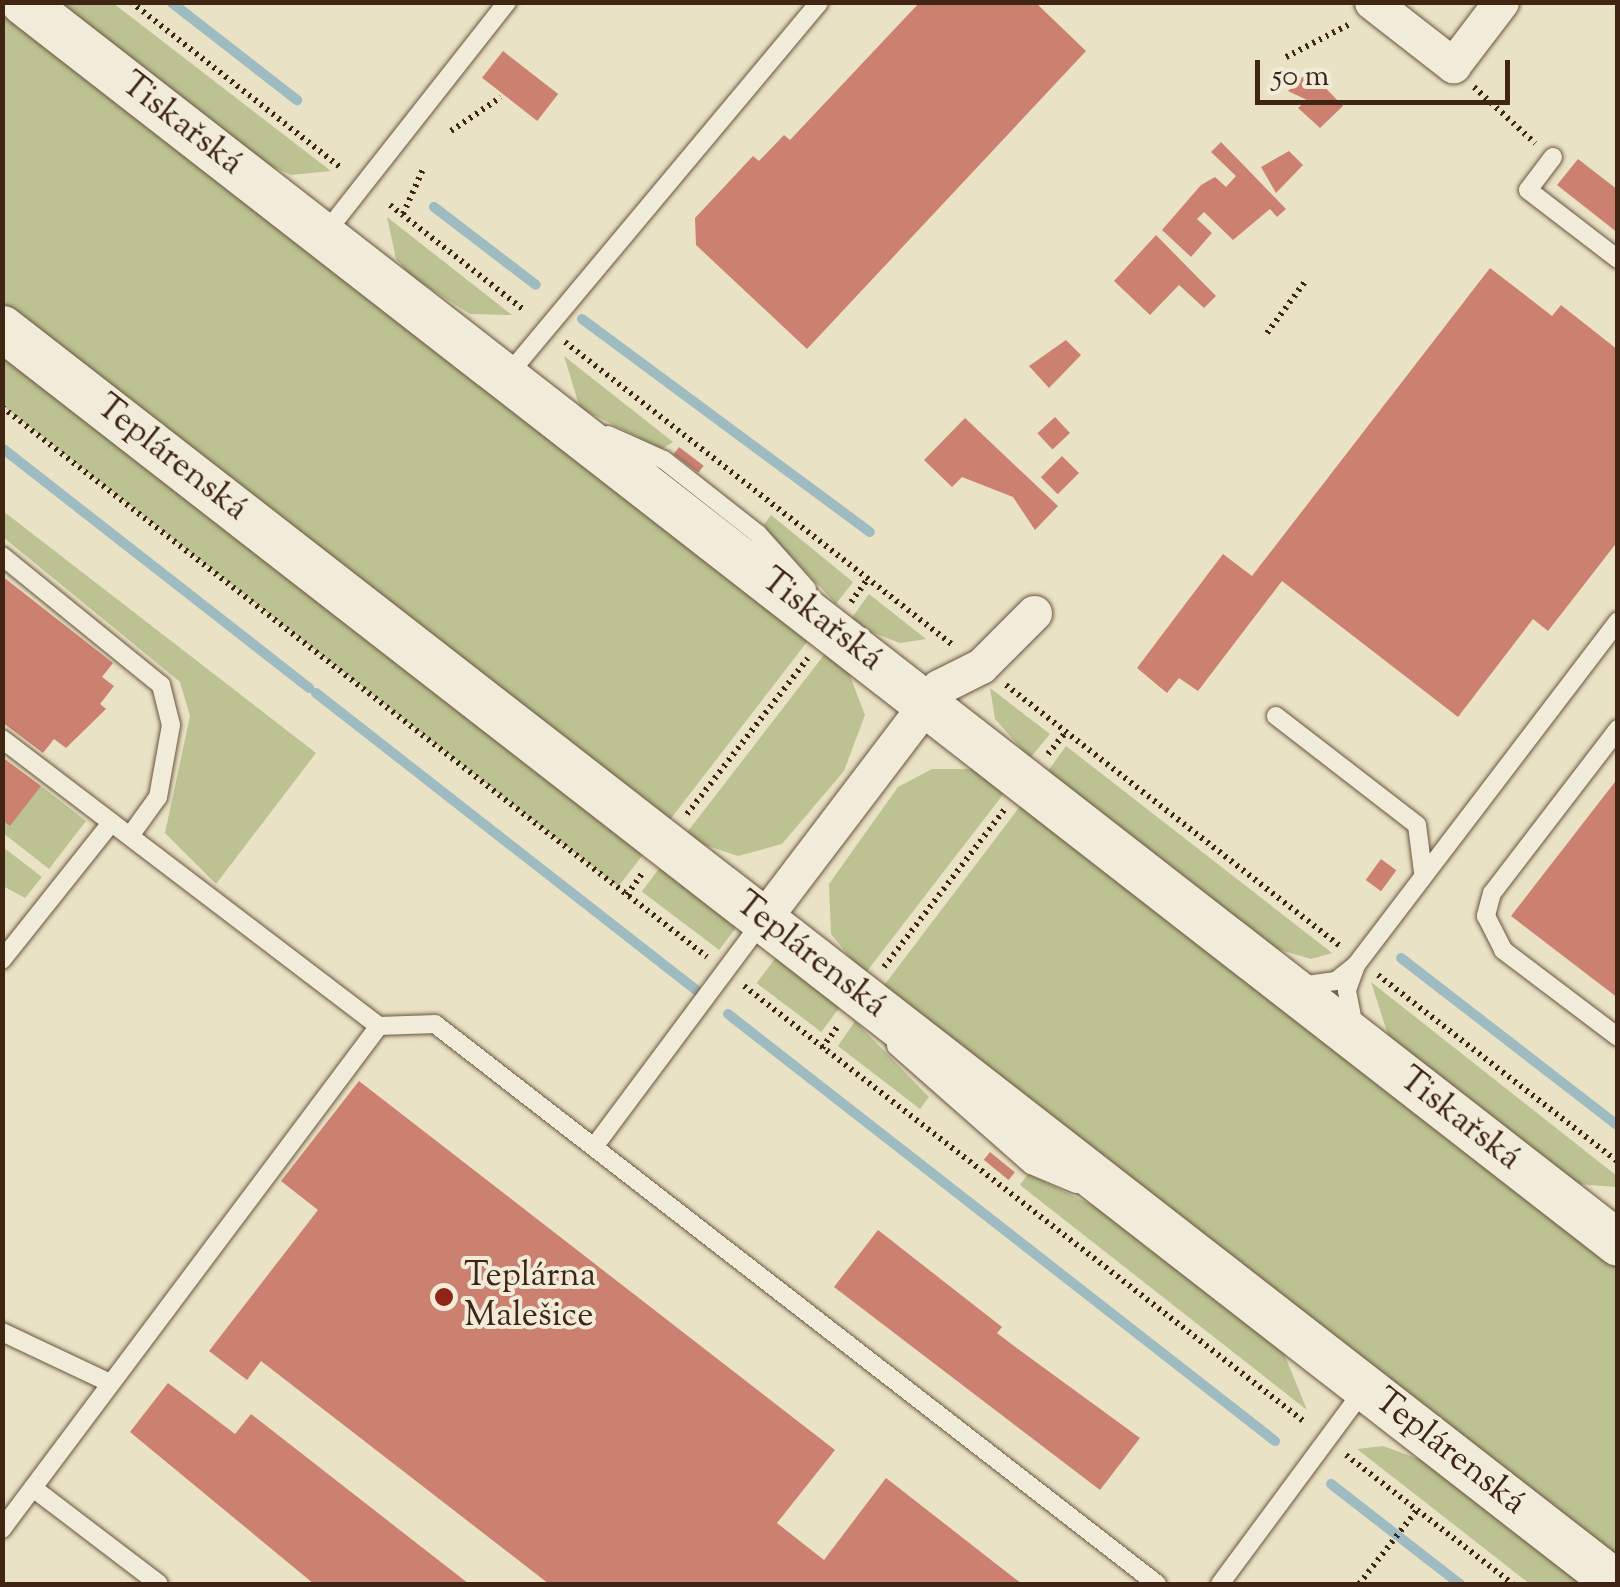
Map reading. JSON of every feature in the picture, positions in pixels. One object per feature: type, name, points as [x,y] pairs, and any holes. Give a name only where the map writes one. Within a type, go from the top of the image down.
[{"type":"street","name":"Tiskařská","points":[[23,2],[1618,1243]]},
{"type":"street","points":[[1376,6],[1452,65],[1501,2]]},
{"type":"street","name":"Teplárenská","points":[[2,328],[1618,1584]]},
{"type":"street","points":[[763,919],[926,703],[982,666],[1034,613]]},
{"type":"lane","points":[[323,236],[507,2]]},
{"type":"lane","points":[[506,377],[818,2]]},
{"type":"lane","points":[[1553,157],[1528,190],[1618,259]]},
{"type":"lane","points":[[2,556],[160,684],[172,726],[158,797],[132,833]]},
{"type":"lane","points":[[1376,1055],[1348,1009],[1365,968],[1420,882],[1618,621]]},
{"type":"lane","points":[[1276,716],[1417,825],[1427,852],[1420,882]]},
{"type":"lane","points":[[1618,729],[1492,893],[1486,916],[1504,950],[1618,1038]]},
{"type":"lane","points":[[2,739],[110,824],[132,833],[378,1026],[434,1024],[1156,1584]]},
{"type":"lane","points":[[2,960],[110,824]]},
{"type":"lane","points":[[594,1147],[763,919]]},
{"type":"lane","points":[[1266,970],[1318,987],[1365,968]]},
{"type":"lane","points":[[2,1529],[378,1026]]},
{"type":"lane","points":[[1570,1206],[1618,1208]]},
{"type":"lane","points":[[2,1332],[110,1383]]},
{"type":"lane","points":[[1220,1584],[1365,1388]]},
{"type":"lane","points":[[33,1488],[159,1584]]},
{"type":"path","points":[[131,2],[341,168]]},
{"type":"path","points":[[1286,57],[1312,37],[1376,6]]},
{"type":"path","points":[[451,132],[502,97]]},
{"type":"path","points":[[1500,114],[1512,124]]},
{"type":"path","points":[[403,215],[424,167]]},
{"type":"path","points":[[390,205],[526,311]]},
{"type":"path","points":[[1267,333],[1307,278]]},
{"type":"path","points":[[2,407],[718,966]]},
{"type":"path","points":[[844,611],[868,580]]},
{"type":"path","points":[[677,827],[818,644]]},
{"type":"path","points":[[874,980],[1014,798]]},
{"type":"path","points":[[1365,968],[1618,1162]]},
{"type":"path","points":[[743,986],[1306,1424]]},
{"type":"path","points":[[822,1048],[848,1014]]},
{"type":"path","points":[[971,1163],[978,1154]]},
{"type":"path","points":[[1345,1454],[1513,1584]]},
{"type":"path","points":[[1359,1584],[1417,1510]]},
{"type":"green space","points":[[59,3],[113,3],[331,171],[291,175],[269,165]]},
{"type":"green space","points":[[2,11],[810,638],[669,821],[3,303]]},
{"type":"green space","points":[[387,217],[512,315],[470,314],[412,277],[396,259]]},
{"type":"green space","points":[[2,353],[643,854],[618,886],[2,405]]},
{"type":"green space","points":[[564,356],[673,442],[662,449],[580,408]]},
{"type":"green space","points":[[3,511],[316,753],[216,884],[165,833],[190,716],[180,682],[3,537]]},
{"type":"green space","points":[[771,515],[853,582],[836,604],[763,526]]},
{"type":"green space","points":[[869,594],[926,639],[900,643],[864,629],[851,619]]},
{"type":"green space","points":[[827,651],[847,668],[865,715],[844,771],[782,844],[738,856],[693,841],[685,835]]},
{"type":"green space","points":[[990,688],[1050,734],[1030,758],[995,719]]},
{"type":"green space","points":[[1066,746],[1332,953],[1311,959],[1277,949],[1048,771]]},
{"type":"green space","points":[[932,769],[972,769],[1005,792],[864,975],[831,934],[829,884],[898,787]]},
{"type":"green space","points":[[41,786],[86,821],[49,869],[3,833],[2,820]]},
{"type":"green space","points":[[1021,805],[1617,1268],[1617,1560],[882,988]]},
{"type":"green space","points":[[3,847],[42,877],[25,898],[3,886]]},
{"type":"green space","points":[[661,866],[738,924],[719,950],[642,892]]},
{"type":"green space","points":[[777,956],[842,1005],[821,1032],[757,983]]},
{"type":"green space","points":[[1371,982],[1617,1176],[1617,1187],[1576,1184],[1389,1038]]},
{"type":"green space","points":[[855,1021],[929,1097],[920,1109],[838,1046]]},
{"type":"green space","points":[[1028,1174],[1100,1209],[1283,1351],[1307,1410],[1020,1185]]},
{"type":"green space","points":[[1383,1446],[1427,1462],[1584,1584],[1530,1584],[1357,1449]]},
{"type":"building","points":[[920,2],[1035,2],[1086,51],[807,349],[696,245],[695,218],[753,156],[759,161],[784,135],[790,140]]},
{"type":"building","points":[[503,51],[558,94],[537,121],[482,78]]},
{"type":"building","points":[[1309,71],[1343,106],[1320,128],[1298,108],[1307,100],[1288,91]]},
{"type":"building","points":[[1221,142],[1286,209],[1277,217],[1270,209],[1233,240],[1204,212],[1197,219],[1212,233],[1191,257],[1162,230],[1201,185],[1215,177],[1226,187],[1236,176],[1211,152]]},
{"type":"building","points":[[1289,151],[1303,165],[1276,193],[1261,167]]},
{"type":"building","points":[[1578,159],[1618,190],[1618,233],[1557,185]]},
{"type":"building","points":[[1156,235],[1216,296],[1204,308],[1179,285],[1150,315],[1114,281]]},
{"type":"building","points":[[1490,268],[1552,316],[1561,305],[1618,350],[1618,541],[1548,631],[1533,619],[1458,717],[1282,581],[1198,691],[1179,678],[1167,693],[1137,668],[1223,554],[1252,576]]},
{"type":"building","points":[[1066,340],[1081,355],[1049,388],[1029,366]]},
{"type":"building","points":[[1055,417],[1070,433],[1052,449],[1037,433]]},
{"type":"building","points":[[965,418],[1058,506],[1035,530],[1013,497],[962,477],[952,487],[924,460]]},
{"type":"building","points":[[679,447],[704,466],[698,473],[674,454]]},
{"type":"building","points":[[1062,456],[1079,473],[1058,494],[1041,477]]},
{"type":"building","points":[[2,576],[113,663],[102,677],[114,686],[100,704],[106,709],[66,748],[54,739],[43,753],[2,722]]},
{"type":"building","points":[[2,757],[41,786],[10,826],[2,820]]},
{"type":"building","points":[[1618,778],[1618,998],[1511,916]]},
{"type":"building","points":[[1381,859],[1396,870],[1381,891],[1366,880]]},
{"type":"building","name":"Teplárna Malešice","points":[[359,1081],[835,1450],[777,1523],[824,1560],[886,1478],[1022,1584],[549,1584],[261,1361],[247,1380],[209,1351],[318,1210],[281,1181]]},
{"type":"building","points":[[990,1152],[1015,1172],[1009,1180],[984,1160]]},
{"type":"building","points":[[878,1230],[1002,1327],[997,1333],[1140,1438],[1100,1490],[834,1287]]},
{"type":"building","points":[[168,1383],[235,1434],[251,1414],[469,1584],[314,1584],[130,1432]]},
{"type":"waterway","points":[[171,2],[297,100]]},
{"type":"waterway","points":[[434,207],[536,285]]},
{"type":"waterway","points":[[582,319],[870,532]]},
{"type":"waterway","points":[[2,448],[309,688]]},
{"type":"waterway","points":[[316,693],[698,991]]},
{"type":"waterway","points":[[1401,958],[1618,1126]]},
{"type":"waterway","points":[[728,1014],[1275,1441]]},
{"type":"waterway","points":[[1331,1484],[1460,1584]]},
{"type":"place","name":"Teplárna Malešice","points":[[444,1297]]}]
